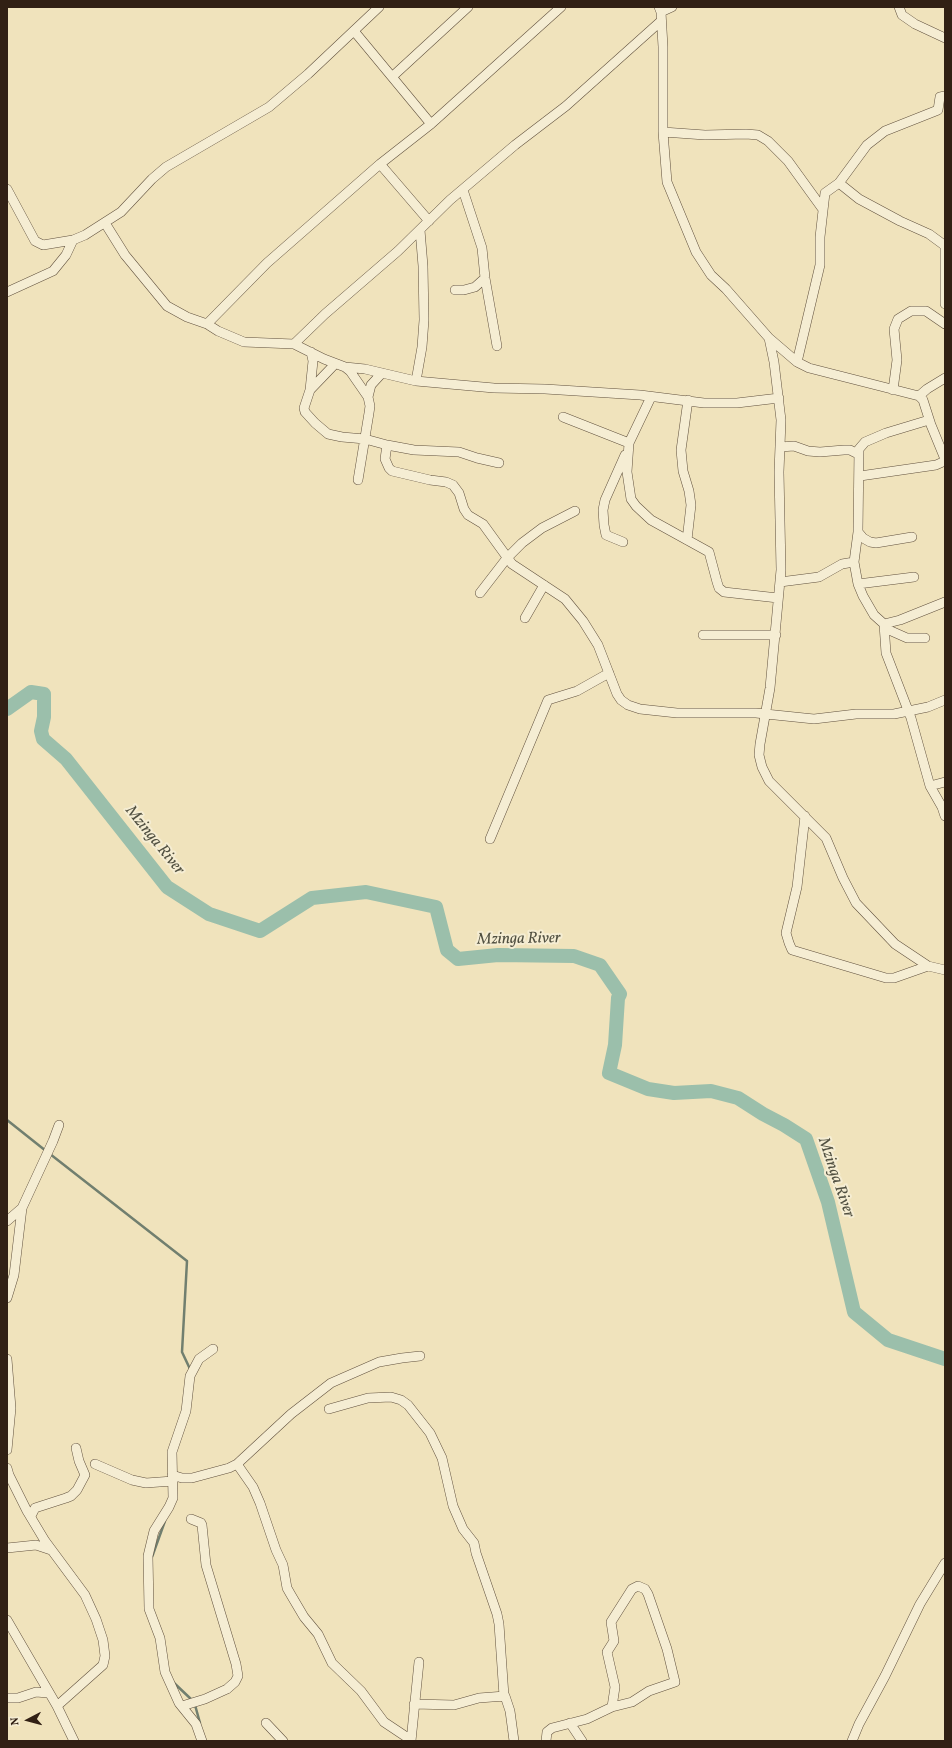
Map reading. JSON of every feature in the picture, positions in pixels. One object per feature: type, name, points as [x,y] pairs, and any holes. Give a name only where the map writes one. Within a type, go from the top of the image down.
[{"type":"street","points":[[7,189],[36,240],[44,245],[73,240],[85,235],[121,212],[152,179],[166,167],[269,107],[308,74],[379,7]]},
{"type":"street","points":[[392,76],[468,7]]},
{"type":"street","points":[[207,324],[267,263],[380,164],[431,124],[561,7]]},
{"type":"street","points":[[294,344],[463,190],[515,145],[570,102],[660,13],[672,7]]},
{"type":"street","points":[[899,7],[902,15],[915,24],[945,38]]},
{"type":"street","points":[[660,13],[663,47],[663,132],[668,182],[696,252],[711,275],[726,289],[769,338],[797,362],[809,368],[919,396],[923,400],[929,420],[945,460],[936,465],[860,476]]},
{"type":"street","points":[[354,31],[431,124]]},
{"type":"street","points":[[797,362],[820,266],[822,208],[824,194],[839,183],[867,145],[885,131],[938,110],[940,97],[945,96]]},
{"type":"street","points":[[663,132],[704,135],[758,135],[768,141],[788,161],[822,208]]},
{"type":"street","points":[[380,164],[429,221]]},
{"type":"street","points":[[839,183],[859,199],[900,221],[929,234],[945,245],[945,304]]},
{"type":"street","points":[[463,190],[482,248],[485,278],[497,346]]},
{"type":"street","points":[[104,223],[125,255],[167,306],[187,317],[207,324],[218,331],[244,342],[294,344],[348,369],[382,373],[416,381],[494,388],[640,395],[704,403],[737,403],[779,398]]},
{"type":"street","points":[[416,381],[422,347],[424,320],[423,266],[420,230]]},
{"type":"street","points":[[7,292],[53,271],[66,255],[73,240]]},
{"type":"street","points":[[455,290],[464,290],[475,287],[485,278]]},
{"type":"street","points":[[893,390],[897,360],[894,329],[898,319],[910,311],[926,311],[945,324]]},
{"type":"street","points":[[769,338],[779,398],[781,420],[778,472],[781,535],[780,582],[776,634],[759,755],[762,767],[769,781],[826,838],[842,878],[856,904],[895,944],[928,966],[945,970]]},
{"type":"street","points":[[311,352],[313,361],[310,390],[304,408],[314,423],[328,434],[365,439],[414,450],[459,452],[499,463]]},
{"type":"street","points":[[310,390],[335,364]]},
{"type":"street","points":[[327,373],[348,369]]},
{"type":"street","points":[[348,369],[368,397],[370,406],[358,480]]},
{"type":"street","points":[[368,397],[371,385],[382,373]]},
{"type":"street","points":[[919,396],[945,378]]},
{"type":"street","points":[[623,542],[606,535],[603,510],[605,500],[651,397]]},
{"type":"street","points":[[687,540],[690,490],[683,471],[681,450],[688,400]]},
{"type":"street","points":[[563,417],[629,445]]},
{"type":"street","points":[[925,638],[907,638],[889,630],[874,615],[868,608],[858,584],[854,562],[858,532],[860,476],[859,449],[864,442],[886,433],[929,420]]},
{"type":"street","points":[[387,445],[385,459],[388,468],[392,471],[430,480],[446,482],[457,488],[464,509],[468,515],[484,524],[512,564],[565,599],[583,621],[598,645],[612,685],[621,700],[633,707],[640,710],[689,713],[766,713],[814,719],[856,714],[894,714],[908,712],[945,700]]},
{"type":"street","points":[[629,445],[627,472],[629,489],[633,502],[650,520],[709,552],[719,588],[724,592],[778,598]]},
{"type":"street","points":[[780,446],[794,446],[808,451],[820,452],[844,450],[858,454]]},
{"type":"street","points":[[480,594],[507,558],[531,536],[568,513],[576,511]]},
{"type":"street","points":[[858,532],[863,538],[870,542],[876,543],[912,537]]},
{"type":"street","points":[[780,582],[818,577],[842,564],[854,562]]},
{"type":"street","points":[[858,584],[914,577]]},
{"type":"street","points":[[525,618],[544,585]]},
{"type":"street","points":[[884,624],[900,620],[945,602]]},
{"type":"street","points":[[884,624],[886,653],[908,712],[930,786],[942,806],[945,816]]},
{"type":"street","points":[[703,635],[776,634]]},
{"type":"street","points":[[490,839],[548,700],[577,691],[609,673]]},
{"type":"street","points":[[930,786],[945,782]]},
{"type":"street","points":[[805,816],[797,887],[786,933],[792,950],[886,978],[894,978],[928,966]]},
{"type":"street","points":[[7,1298],[14,1275],[20,1210],[53,1141],[58,1125]]},
{"type":"street","points":[[7,1212],[20,1210]]},
{"type":"street","points":[[7,1221],[20,1210]]},
{"type":"street","points":[[202,1741],[196,1724],[179,1703],[165,1672],[160,1638],[150,1616],[147,1594],[148,1556],[151,1537],[174,1494],[172,1452],[186,1411],[190,1376],[199,1360],[213,1349]]},
{"type":"street","points":[[95,1464],[136,1481],[146,1482],[173,1478],[192,1478],[229,1468],[238,1464],[295,1411],[331,1383],[380,1362],[420,1356]]},
{"type":"street","points":[[7,1359],[9,1408],[7,1450]]},
{"type":"street","points":[[329,1409],[368,1398],[391,1397],[401,1400],[408,1405],[430,1433],[442,1458],[453,1506],[462,1529],[474,1543],[497,1614],[504,1696],[509,1705],[514,1741]]},
{"type":"street","points":[[31,1516],[35,1508],[71,1496],[77,1490],[85,1475],[79,1461],[76,1448]]},
{"type":"street","points":[[238,1464],[260,1503],[276,1550],[283,1565],[291,1595],[304,1617],[318,1634],[332,1663],[361,1691],[384,1722],[411,1740],[419,1662]]},
{"type":"street","points":[[7,1468],[10,1487],[31,1516],[52,1550],[85,1595],[101,1630],[105,1656],[103,1665],[57,1706]]},
{"type":"street","points":[[182,1706],[205,1699],[227,1689],[236,1682],[238,1676],[236,1664],[206,1565],[202,1525],[201,1523],[191,1520]]},
{"type":"street","points":[[7,1548],[36,1545],[52,1550]]},
{"type":"street","points":[[852,1741],[859,1724],[885,1676],[916,1611],[945,1563]]},
{"type":"street","points":[[546,1741],[547,1732],[552,1728],[587,1719],[612,1707],[632,1702],[650,1691],[675,1682],[667,1649],[648,1594],[640,1587],[632,1589],[611,1622],[614,1641],[608,1652],[615,1687],[612,1707]]},
{"type":"street","points":[[7,1620],[48,1693],[57,1706],[74,1741]]},
{"type":"street","points":[[7,1698],[18,1698],[36,1692],[48,1693]]},
{"type":"street","points":[[414,1704],[454,1705],[479,1698],[504,1696]]},
{"type":"street","points":[[266,1723],[283,1741]]},
{"type":"street","points":[[570,1723],[582,1741]]},
{"type":"waterway","name":"Mzinga River","points":[[7,709],[31,692],[44,694],[44,717],[41,731],[43,739],[66,759],[167,887],[209,914],[260,931],[312,898],[366,892],[436,907],[447,950],[458,959],[498,955],[574,956],[600,965],[620,994],[618,998],[615,1045],[609,1073],[648,1089],[674,1093],[711,1091],[738,1098],[806,1139],[828,1202],[854,1312],[888,1340],[945,1359]]},
{"type":"waterway","points":[[7,1120],[46,1151]]},
{"type":"waterway","points":[[50,1154],[187,1261],[182,1352],[190,1369]]},
{"type":"waterway","points":[[152,1557],[165,1521]]},
{"type":"waterway","points":[[173,1682],[192,1700]]},
{"type":"waterway","points":[[195,1705],[200,1723]]}]
